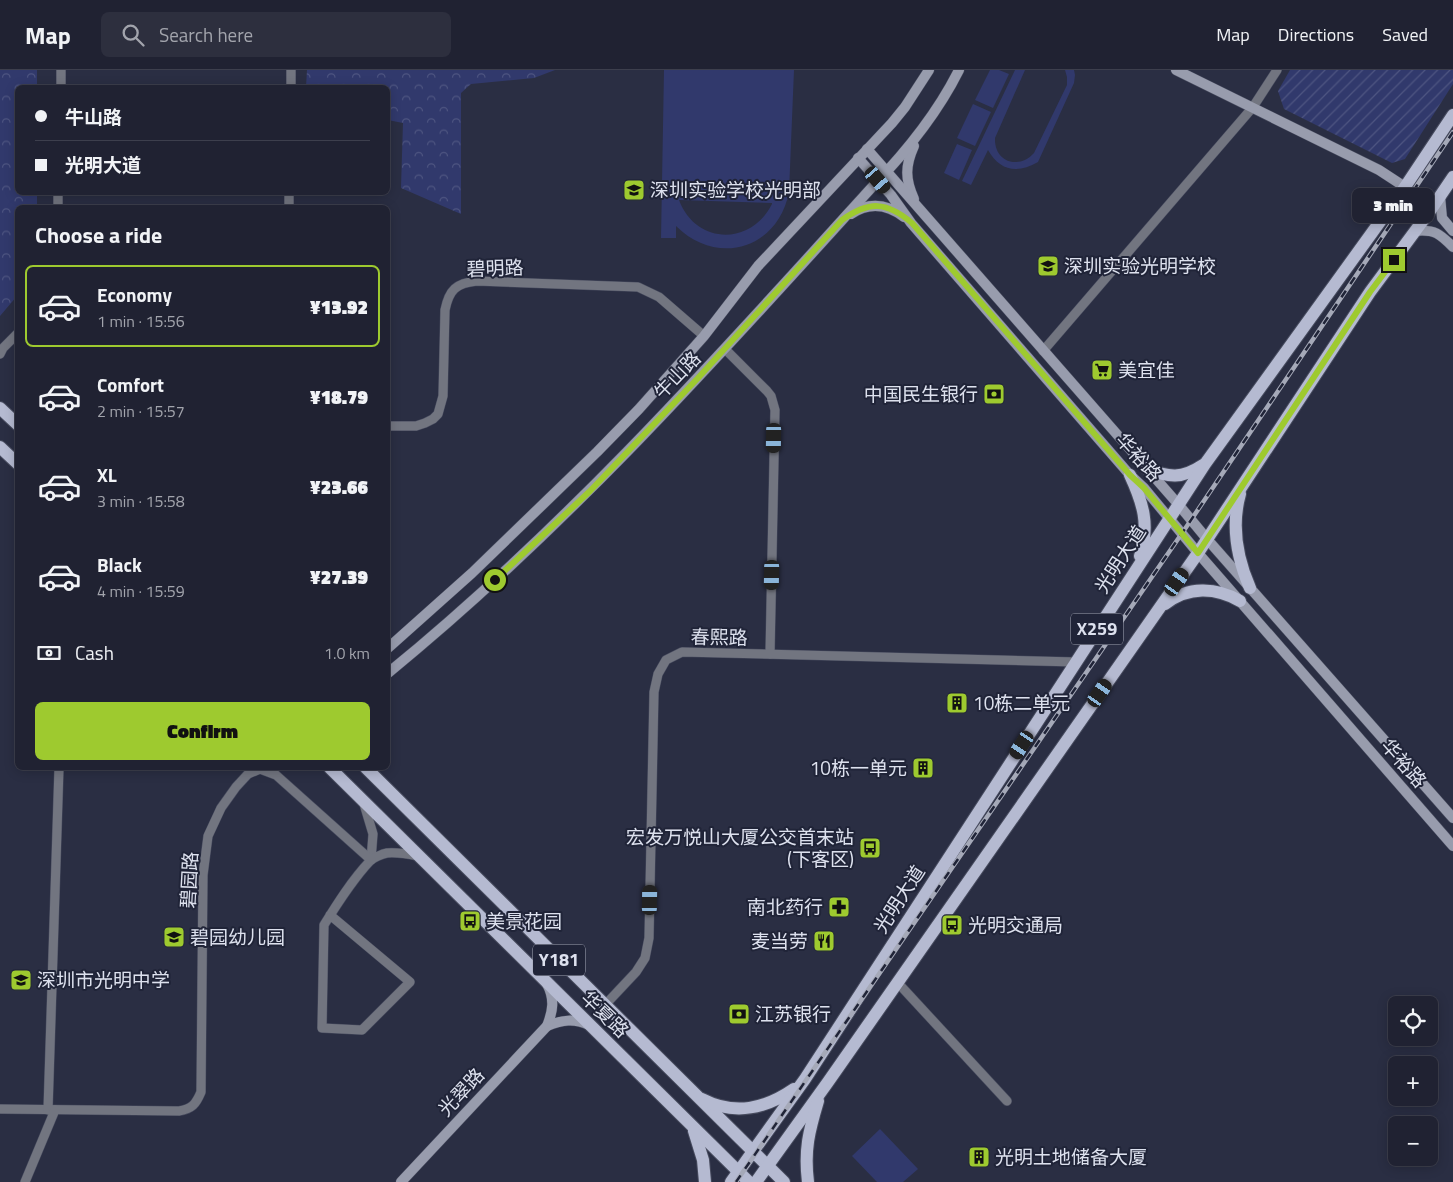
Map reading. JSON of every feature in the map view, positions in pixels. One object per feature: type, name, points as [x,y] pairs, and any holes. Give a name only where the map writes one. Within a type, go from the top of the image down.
[{"type":"main road","name":"光明大道","points":[[735,1177],[804,1079],[1205,464],[1405,187],[1453,115]]},
{"type":"main road","name":"X259","points":[[756,1182],[898,983],[1198,553],[1370,292],[1453,177]]},
{"type":"main road","points":[[0,408],[15,422]]},
{"type":"main road","points":[[0,447],[15,461]]},
{"type":"main road","points":[[1146,468],[1165,475],[1174,476],[1185,475],[1205,464]]},
{"type":"main road","points":[[1130,475],[1140,497],[1144,512],[1143,547],[1136,570]]},
{"type":"main road","points":[[1242,486],[1235,532],[1241,567],[1250,588]]},
{"type":"main road","points":[[1156,612],[1176,596],[1193,591],[1209,590],[1218,592],[1233,597],[1240,602]]},
{"type":"main road","name":"华夏路","points":[[332,770],[692,1126],[735,1177],[749,1182]]},
{"type":"main road","name":"华夏路","points":[[369,770],[784,1182]]},
{"type":"main road","points":[[696,1096],[724,1107],[754,1108],[782,1098],[804,1079]]},
{"type":"main road","points":[[808,1182],[806,1165],[807,1147],[810,1129],[821,1092]]},
{"type":"main road","points":[[692,1126],[702,1154],[705,1182]]},
{"type":"street","points":[[60,85],[61,70]]},
{"type":"street","points":[[291,70],[291,85]]},
{"type":"street","name":"牛山路","points":[[390,646],[472,573],[598,452],[639,409],[704,336],[758,266],[905,107],[929,70]]},
{"type":"street","name":"牛山路","points":[[390,671],[482,592],[576,504],[725,349],[887,172],[921,131],[944,98],[959,70]]},
{"type":"street","points":[[1176,70],[1379,170],[1405,187]]},
{"type":"street","points":[[1043,350],[1253,107],[1277,70]]},
{"type":"street","points":[[921,131],[910,155],[907,174],[910,190],[922,212]]},
{"type":"street","name":"华裕路","points":[[867,149],[1453,818]]},
{"type":"street","name":"华裕路","points":[[858,158],[891,194],[912,223],[1453,846]]},
{"type":"street","points":[[1440,196],[1442,218],[1453,232]]},
{"type":"street","points":[[842,220],[860,209],[868,206],[877,206],[896,211],[912,223]]},
{"type":"street","points":[[1415,231],[1433,231],[1441,235],[1453,247]]},
{"type":"street","name":"碧明路","points":[[390,426],[416,426],[433,419],[438,414],[443,396],[445,310],[447,299],[452,291],[466,282],[638,287],[659,297],[704,336]]},
{"type":"street","points":[[1,350],[15,335]]},
{"type":"street","points":[[725,349],[768,391],[773,402],[770,654]]},
{"type":"street","name":"春熙路","points":[[605,1005],[636,972],[645,958],[649,938],[654,692],[658,674],[666,660],[682,652],[1076,662]]},
{"type":"street","points":[[25,1182],[52,1110],[59,770]]},
{"type":"street","name":"碧园路","points":[[0,1109],[179,1111],[190,1109],[197,1102],[201,1092],[203,875],[208,836],[221,808],[236,787],[248,774],[258,770]]},
{"type":"street","name":"碧园路","points":[[263,770],[276,775],[371,860]]},
{"type":"street","points":[[362,800],[373,834],[371,860]]},
{"type":"street","points":[[330,916],[410,982],[362,1030],[322,1028],[324,925],[341,898],[371,860],[386,853],[419,856]]},
{"type":"street","name":"光翠路","points":[[401,1182],[547,1026],[553,1003],[551,992],[546,983]]},
{"type":"street","points":[[898,983],[1007,1100]]},
{"type":"street","points":[[547,1026],[559,1021],[571,1020],[591,1026]]},
{"type":"green space","points":[[0,70],[37,70],[37,85],[15,85],[15,195],[37,195],[37,205],[15,205],[15,298],[0,316]]},
{"type":"green space","points":[[307,70],[555,70],[534,78],[471,84],[461,93],[461,214],[401,188],[403,123],[390,120],[390,85],[306,85]]},
{"type":"green space","points":[[664,70],[794,70],[789,192],[783,212],[772,227],[759,239],[744,246],[727,248],[709,246],[692,239],[676,226],[676,238],[661,238]],"holes":[[[679,200],[772,203],[763,218],[751,227],[738,233],[724,235],[710,232],[698,226],[687,215]]]},
{"type":"green space","points":[[990,70],[999,70],[1009,74],[993,108],[975,100]]},
{"type":"green space","points":[[1015,70],[1025,70],[995,138],[999,153],[1009,161],[1021,161],[1034,153],[1067,85],[1065,70],[1074,70],[1074,83],[1038,162],[1023,168],[1010,168],[998,162],[988,150],[971,185],[962,181]]},
{"type":"green space","points":[[1290,70],[1453,70],[1453,84],[1405,159],[1392,163],[1284,109],[1278,91]]},
{"type":"green space","points":[[973,104],[991,112],[975,146],[957,138]]},
{"type":"green space","points":[[957,144],[972,150],[959,180],[944,173]]},
{"type":"green space","points":[[880,1129],[918,1169],[903,1182],[877,1182],[852,1156]]},
{"type":"railway","points":[[736,1182],[1189,523],[1453,132]]},
{"type":"place","name":"深圳实验学校光明部","points":[[634,190]]},
{"type":"place","name":"深圳实验光明学校","points":[[1048,266]]},
{"type":"place","name":"美宜佳","points":[[1102,370]]},
{"type":"place","name":"中国民生银行","points":[[994,394]]},
{"type":"place","name":"10栋二单元","points":[[957,703]]},
{"type":"place","name":"10栋一单元","points":[[923,768]]},
{"type":"place","name":"宏发万悦山大厦公交首末站 (下客区)","points":[[870,848]]},
{"type":"place","name":"南北药行","points":[[839,907]]},
{"type":"place","name":"美景花园","points":[[470,921]]},
{"type":"place","name":"光明交通局","points":[[952,925]]},
{"type":"place","name":"碧园幼儿园","points":[[174,937]]},
{"type":"place","name":"麦当劳","points":[[824,941]]},
{"type":"place","name":"深圳市光明中学","points":[[21,980]]},
{"type":"place","name":"江苏银行","points":[[739,1014]]},
{"type":"place","name":"光明土地储备大厦","points":[[979,1157]]},
{"type":"route","points":[[495,580],[590,491],[712,364],[842,220],[853,212],[868,206],[886,207],[896,211],[912,223],[1130,475],[1144,488],[1198,553],[1370,292],[1394,260]]}]
